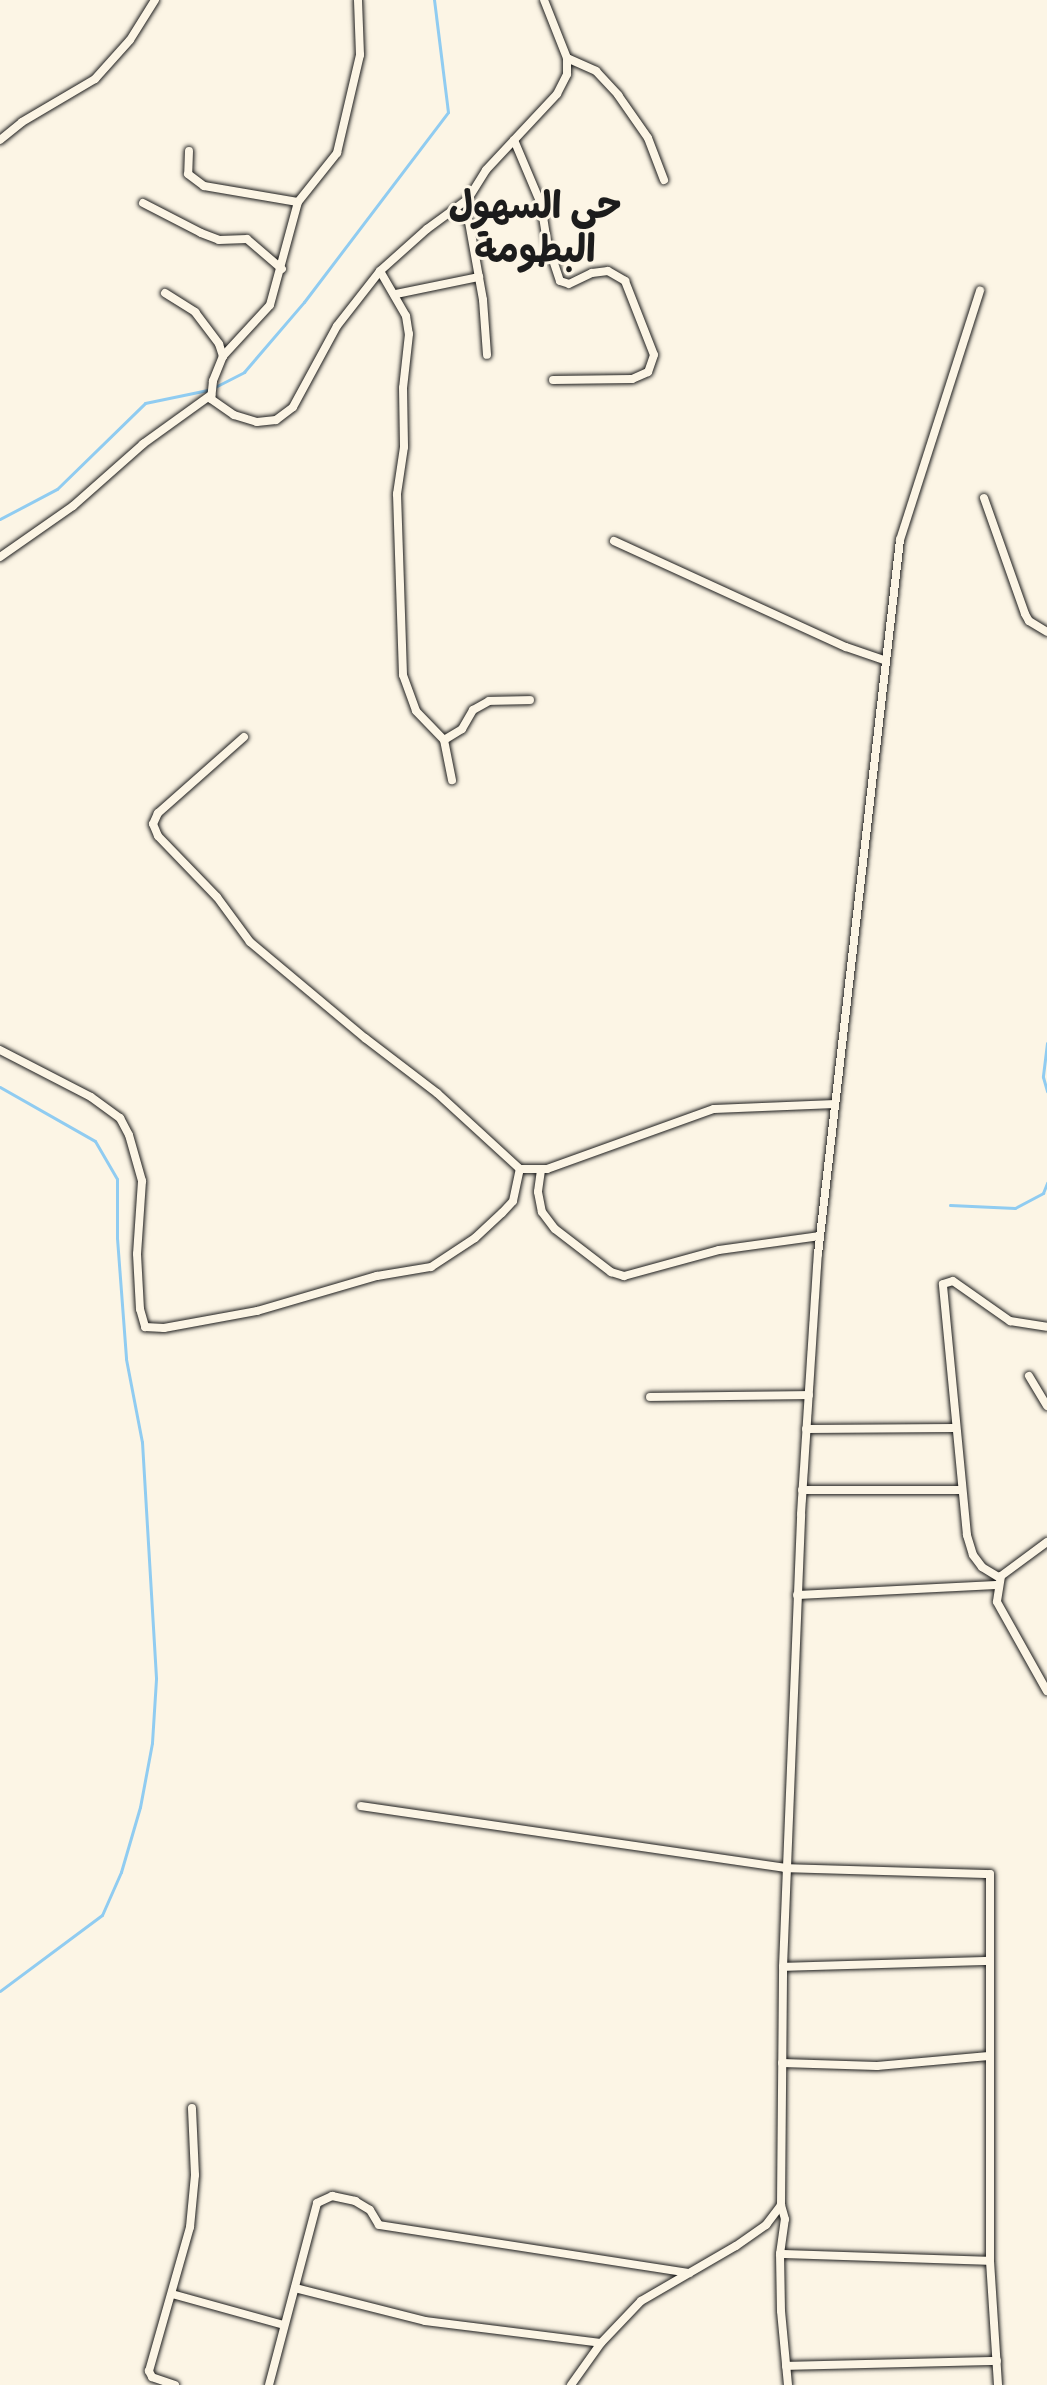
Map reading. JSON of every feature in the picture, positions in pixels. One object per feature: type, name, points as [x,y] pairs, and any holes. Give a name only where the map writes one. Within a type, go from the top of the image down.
[{"type":"street","points":[[1,136],[95,79],[130,40],[155,0]]},
{"type":"street","points":[[0,557],[73,506],[143,444],[211,397],[223,356],[270,305],[298,202],[337,153],[360,55],[358,0]]},
{"type":"street","points":[[211,397],[234,415],[257,422],[276,420],[293,407],[337,326],[380,271],[427,229],[456,211],[514,140],[557,94],[567,74],[567,58],[544,0]]},
{"type":"street","points":[[567,58],[596,71],[618,95],[648,138],[664,180]]},
{"type":"street","points":[[514,140],[541,204],[547,242],[560,281],[569,284],[592,273],[608,271],[625,281],[654,355],[648,372],[632,379],[553,380]]},
{"type":"street","points":[[189,151],[188,174],[204,186],[298,202]]},
{"type":"street","points":[[143,203],[210,237],[247,239],[282,269]]},
{"type":"street","points":[[456,211],[469,222],[479,277],[487,355]]},
{"type":"street","points":[[380,271],[396,294],[406,316],[409,334],[403,388],[404,447],[397,494],[403,675],[416,711],[444,740],[452,780]]},
{"type":"street","points":[[396,294],[479,277]]},
{"type":"street","points":[[788,2385],[780,2254],[785,2219],[781,2205],[785,1868],[802,1490],[820,1236],[871,816],[884,660],[900,540],[980,291]]},
{"type":"street","points":[[165,293],[205,322],[223,356]]},
{"type":"street","points":[[984,498],[1025,614],[1029,621],[1047,632]]},
{"type":"street","points":[[614,541],[846,647],[884,660]]},
{"type":"street","points":[[444,740],[462,729],[473,710],[489,701],[530,700]]},
{"type":"street","points":[[244,737],[158,813],[153,824],[158,836],[217,897],[250,942],[437,1093],[520,1169],[541,1170],[714,1109],[835,1104]]},
{"type":"street","points":[[0,1050],[91,1097],[120,1118],[129,1135],[142,1181],[137,1254],[140,1309],[145,1327],[164,1328],[257,1311],[377,1276],[431,1267],[475,1238],[508,1207],[513,1201],[520,1169]]},
{"type":"street","points":[[541,1170],[538,1192],[542,1212],[555,1229],[611,1272],[624,1276],[719,1250],[820,1236]]},
{"type":"street","points":[[999,1581],[973,1555],[955,1428],[943,1284],[953,1281],[1010,1321],[1047,1327]]},
{"type":"street","points":[[1029,1376],[1047,1406]]},
{"type":"street","points":[[650,1397],[809,1395]]},
{"type":"street","points":[[806,1429],[955,1428]]},
{"type":"street","points":[[802,1490],[962,1490]]},
{"type":"street","points":[[797,1595],[999,1581],[1047,1542]]},
{"type":"street","points":[[999,1581],[997,1602],[1006,1623],[1047,1691]]},
{"type":"street","points":[[361,1806],[785,1868],[990,1874],[990,2261],[998,2385]]},
{"type":"street","points":[[783,1967],[989,1961]]},
{"type":"street","points":[[782,2063],[877,2066],[989,2056]]},
{"type":"street","points":[[175,2385],[152,2377],[149,2371],[190,2227],[195,2140],[192,2108]]},
{"type":"street","points":[[269,2385],[317,2203],[332,2196],[355,2201],[370,2210],[379,2225],[689,2273]]},
{"type":"street","points":[[571,2385],[601,2343],[641,2301],[766,2225],[781,2205]]},
{"type":"street","points":[[780,2254],[990,2261]]},
{"type":"street","points":[[295,2288],[425,2321],[601,2343]]},
{"type":"street","points":[[172,2294],[284,2325]]},
{"type":"street","points":[[786,2366],[997,2361]]},
{"type":"waterway","points":[[215,387],[244,372],[304,302],[448,112],[434,0]]},
{"type":"waterway","points":[[0,519],[57,489],[145,403],[208,390]]},
{"type":"waterway","points":[[1047,1043],[1043,1077],[1047,1091]]},
{"type":"waterway","points":[[0,1087],[95,1141],[117,1179],[117,1238],[126,1359],[142,1442],[156,1679],[152,1743],[140,1807],[121,1872],[102,1915],[0,1991]]},
{"type":"waterway","points":[[950,1205],[1015,1208],[1043,1193],[1047,1183]]},
{"type":"district","name":"حي السهول البطومة","points":[[535,233]]}]
